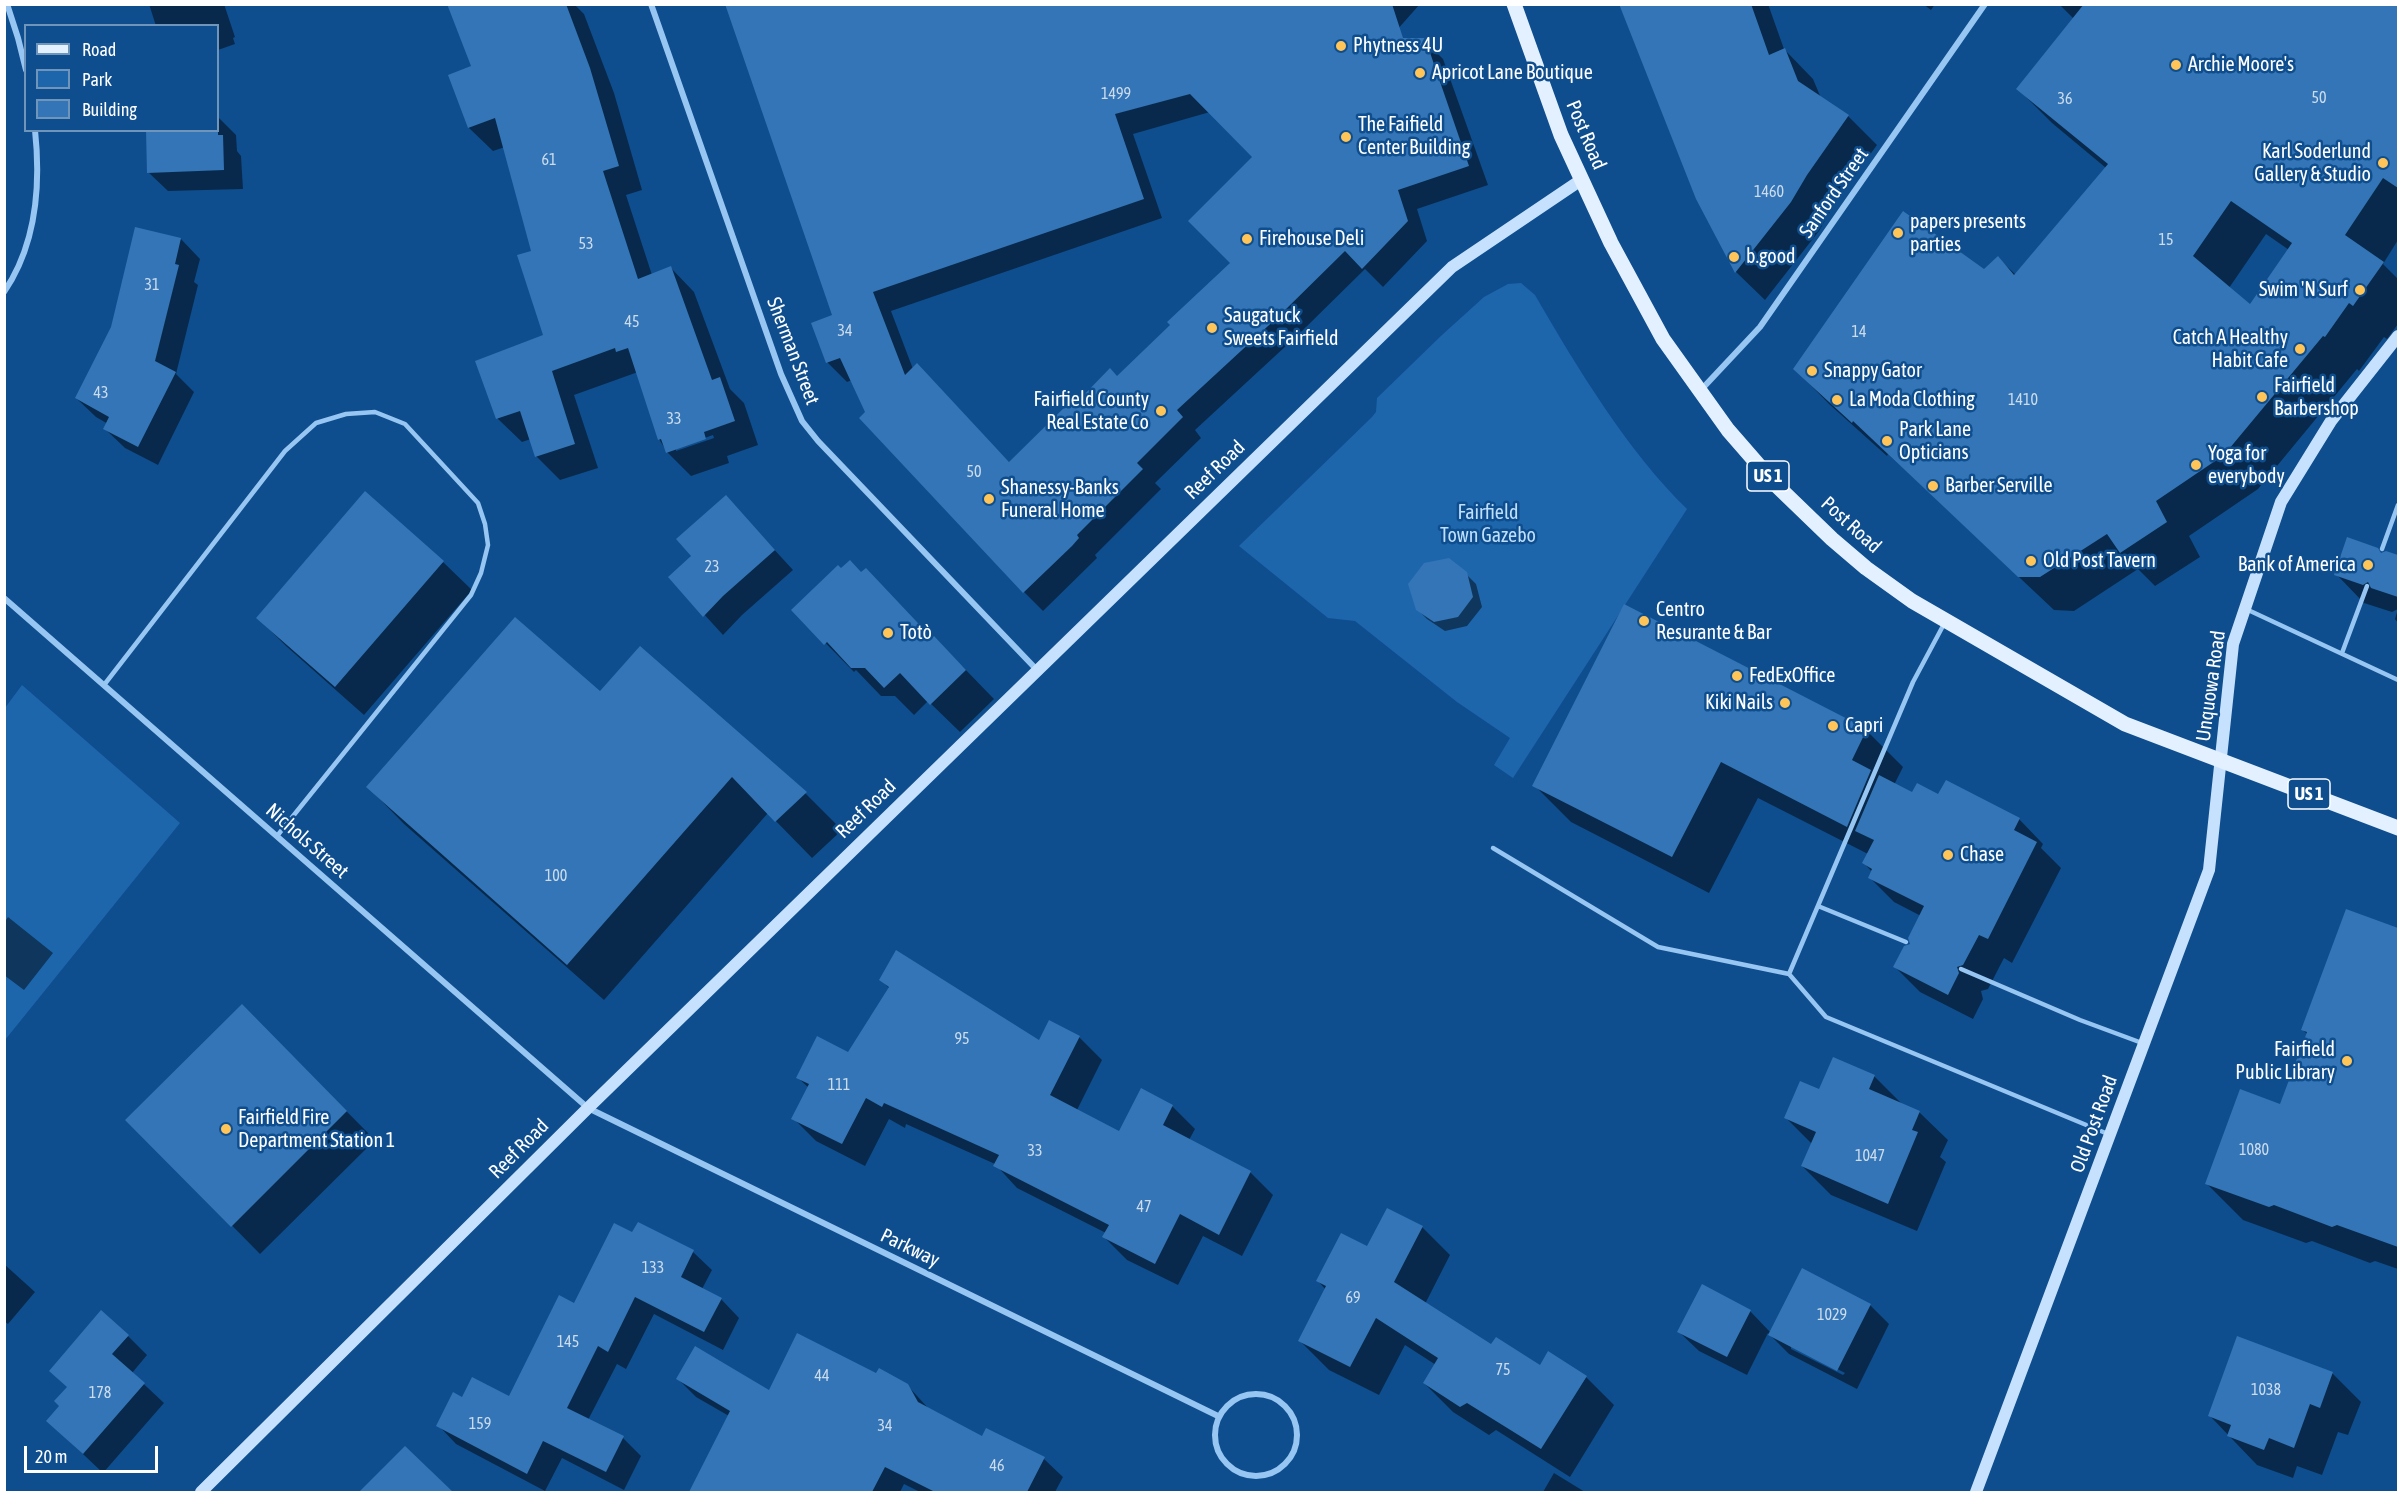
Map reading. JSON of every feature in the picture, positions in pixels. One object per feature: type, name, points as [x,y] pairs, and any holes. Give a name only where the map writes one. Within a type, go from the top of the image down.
[{"type":"main road","name":"Post Road","points":[[1514,4],[1561,135],[1581,180],[1611,243],[1663,339],[1728,430],[1775,484],[1832,539],[1866,568],[1912,601],[2125,724],[2398,828]]},
{"type":"street","points":[[7,4],[24,62]]},
{"type":"street","name":"Sherman Street","points":[[651,4],[781,374],[802,421],[818,441],[1036,670]]},
{"type":"street","name":"Sanford Street","points":[[1700,392],[1760,327],[1985,4]]},
{"type":"street","points":[[4,292],[28,243],[37,197],[38,156],[35,132]]},
{"type":"street","name":"Reef Road","points":[[201,1492],[588,1108],[1452,267],[1581,180]]},
{"type":"street","name":"Unquowa Road","points":[[2219,761],[2233,644],[2281,502],[2331,421],[2398,336]]},
{"type":"street","name":"Nichols Street","points":[[4,598],[588,1108]]},
{"type":"street","name":"Old Post Road","points":[[1976,1492],[2209,870],[2219,761]]},
{"type":"street","name":"Parkway","points":[[588,1108],[1218,1416]]},
{"type":"street","points":[[1251,1393],[1272,1396],[1288,1408],[1295,1421],[1297,1434],[1295,1448],[1289,1461],[1279,1470],[1266,1475],[1253,1476],[1240,1473],[1228,1466],[1215,1443],[1218,1416],[1238,1397],[1251,1393]]},
{"type":"lane","points":[[104,685],[285,451],[316,423],[346,414],[375,412],[405,424],[478,503],[485,524],[488,545],[481,573],[471,595],[277,836]]},
{"type":"lane","points":[[2382,549],[2398,505]]},
{"type":"lane","points":[[2342,653],[2367,586]]},
{"type":"lane","points":[[2245,609],[2398,680]]},
{"type":"lane","points":[[1789,974],[1913,682],[1945,620]]},
{"type":"lane","points":[[1493,848],[1658,947],[1789,974],[1826,1017],[2110,1135]]},
{"type":"lane","points":[[1818,906],[1906,942]]},
{"type":"lane","points":[[1961,969],[2080,1020],[2144,1044]]},
{"type":"green space","name":"Fairfield Town Gazebo","points":[[1521,283],[1535,295],[1586,379],[1624,435],[1665,486],[1687,509],[1513,778],[1494,765],[1510,738],[1457,702],[1355,621],[1328,618],[1239,546],[1372,417],[1376,412],[1377,398],[1442,335],[1484,297],[1508,284]]},
{"type":"green space","points":[[22,685],[180,823],[5,1040],[5,708]]},
{"type":"building","points":[[447,4],[566,4],[590,68],[619,166],[603,171],[638,279],[671,266],[712,380],[720,377],[735,421],[704,432],[706,439],[666,453],[661,439],[658,440],[628,348],[616,352],[615,348],[552,371],[575,444],[535,457],[520,411],[496,419],[475,361],[543,335],[517,255],[531,251],[495,118],[468,128],[448,75],[471,66]]},
{"type":"building","points":[[725,4],[1392,4],[1403,38],[1425,38],[1469,166],[1398,190],[1408,221],[1362,269],[1345,251],[1177,410],[1183,417],[1137,463],[1143,469],[1077,535],[1079,538],[1072,546],[1023,593],[859,418],[865,412],[840,358],[826,363],[811,323],[832,315]],"holes":[[[1190,94],[1252,157],[1188,221],[1230,263],[1167,322],[1170,325],[1117,376],[1110,368],[1078,401],[1075,397],[1009,462],[917,363],[905,375],[873,292],[1144,199],[1115,114]]]},
{"type":"building","points":[[1619,4],[1751,4],[1769,55],[1785,48],[1798,81],[1849,115],[1791,202],[1735,273],[1696,199]]},
{"type":"building","points":[[2084,4],[2398,4],[2398,188],[2383,178],[2345,235],[2384,262],[2353,306],[2349,303],[2325,337],[2323,336],[2224,455],[2156,501],[2167,522],[2120,553],[2107,534],[2040,577],[2018,577],[1853,421],[1852,423],[1793,369],[1903,211],[1984,269],[1998,256],[2014,275],[2108,164],[2016,89]],"holes":[[[2231,201],[2292,243],[2250,304],[2193,256]]]},
{"type":"building","points":[[146,132],[218,132],[218,135],[223,135],[224,170],[147,173]]},
{"type":"building","points":[[135,227],[181,238],[175,264],[179,265],[155,361],[176,372],[138,447],[103,429],[109,417],[75,398],[111,327]]},
{"type":"building","points":[[365,491],[444,561],[335,687],[256,618]]},
{"type":"building","points":[[726,495],[775,550],[703,617],[668,577],[691,556],[676,539]]},
{"type":"building","name":"Bank of America","points":[[2347,537],[2378,548],[2381,553],[2386,551],[2398,555],[2398,597],[2371,588],[2368,582],[2363,585],[2334,575]]},
{"type":"building","points":[[1449,558],[1467,572],[1473,597],[1458,617],[1434,622],[1416,610],[1408,584],[1424,563]]},
{"type":"building","name":"Totò","points":[[850,560],[861,572],[866,568],[932,638],[934,636],[966,670],[930,705],[900,673],[884,688],[865,668],[851,668],[827,642],[824,645],[791,610],[838,565],[841,568]]},
{"type":"building","points":[[1624,604],[1867,729],[1852,760],[1871,770],[1847,827],[1721,762],[1672,857],[1532,786]]},
{"type":"building","points":[[515,617],[600,691],[640,646],[807,792],[775,822],[732,777],[567,965],[366,787]]},
{"type":"building","name":"Chase","points":[[1879,775],[1912,792],[1917,783],[1938,794],[1946,780],[2020,818],[2014,830],[2037,842],[1988,939],[1979,935],[1963,965],[1957,967],[1959,973],[1948,995],[1893,967],[1904,946],[1910,944],[1908,938],[1924,906],[1868,878],[1872,869],[1862,863],[1874,840],[1855,831]]},
{"type":"building","name":"Fairfield Public Library","points":[[2346,909],[2398,928],[2398,1247],[2337,1225],[2332,1227],[2274,1205],[2269,1207],[2205,1184],[2240,1089],[2280,1104],[2307,1032],[2301,1030]]},
{"type":"building","points":[[896,950],[1039,1040],[1049,1020],[1080,1036],[1050,1095],[1119,1131],[1141,1088],[1173,1105],[1163,1125],[1251,1171],[1219,1235],[1180,1214],[1155,1264],[1102,1237],[1109,1225],[993,1166],[999,1155],[884,1103],[882,1107],[866,1098],[842,1144],[791,1119],[809,1084],[796,1078],[817,1036],[848,1052],[889,987],[879,980]]},
{"type":"building","points":[[242,1004],[347,1111],[231,1227],[125,1120]]},
{"type":"building","points":[[1833,1057],[1875,1075],[1869,1089],[1920,1111],[1912,1130],[1918,1132],[1888,1204],[1801,1166],[1816,1132],[1784,1118],[1800,1081],[1819,1089]]},
{"type":"building","points":[[1387,1208],[1423,1226],[1394,1282],[1491,1344],[1496,1337],[1540,1365],[1548,1351],[1587,1376],[1541,1449],[1467,1403],[1460,1407],[1423,1383],[1438,1358],[1376,1318],[1350,1367],[1298,1341],[1326,1286],[1316,1281],[1341,1233],[1367,1246]]},
{"type":"building","points":[[638,1222],[694,1250],[681,1277],[722,1298],[704,1332],[635,1297],[608,1352],[598,1346],[567,1408],[624,1436],[606,1472],[543,1441],[527,1474],[436,1426],[453,1392],[462,1397],[472,1377],[509,1396],[559,1295],[574,1303],[614,1223],[632,1232]]},
{"type":"building","points":[[1802,1268],[1871,1304],[1837,1371],[1768,1335]]},
{"type":"building","points":[[1702,1284],[1751,1310],[1727,1357],[1677,1332]]},
{"type":"building","points":[[101,1310],[129,1335],[112,1354],[145,1383],[83,1454],[46,1421],[59,1406],[54,1401],[67,1387],[49,1371]]},
{"type":"building","points":[[797,1333],[876,1373],[879,1368],[908,1384],[918,1402],[982,1436],[986,1428],[1045,1457],[1027,1492],[935,1492],[885,1467],[872,1492],[689,1492],[730,1411],[676,1379],[695,1346],[769,1390]]},
{"type":"building","points":[[2237,1336],[2333,1372],[2320,1408],[2310,1404],[2294,1448],[2269,1438],[2264,1450],[2227,1436],[2231,1425],[2208,1416]]},
{"type":"building","points":[[405,1446],[453,1492],[359,1492]]},
{"type":"place","name":"Phytness 4U","points":[[1341,46]]},
{"type":"place","name":"Archie Moore's","points":[[2176,65]]},
{"type":"place","name":"Apricot Lane Boutique","points":[[1420,73]]},
{"type":"place","name":"The Faifield Center Building","points":[[1346,137]]},
{"type":"place","name":"Karl Soderlund Gallery & Studio","points":[[2383,163]]},
{"type":"place","name":"papers presents parties","points":[[1898,233]]},
{"type":"place","name":"Firehouse Deli","points":[[1247,239]]},
{"type":"place","name":"b.good","points":[[1734,257]]},
{"type":"place","name":"Swim 'N Surf","points":[[2360,290]]},
{"type":"place","name":"Saugatuck Sweets Fairfield","points":[[1212,328]]},
{"type":"place","name":"Catch A Healthy Habit Cafe","points":[[2300,349]]},
{"type":"place","name":"Snappy Gator","points":[[1812,371]]},
{"type":"place","name":"Fairfield Barbershop","points":[[2262,397]]},
{"type":"place","name":"La Moda Clothing","points":[[1837,400]]},
{"type":"place","name":"Fairfield County Real Estate Co","points":[[1161,411]]},
{"type":"place","name":"Park Lane Opticians","points":[[1887,441]]},
{"type":"place","name":"Yoga for everybody","points":[[2196,465]]},
{"type":"place","name":"Barber Serville","points":[[1933,486]]},
{"type":"place","name":"Shanessy-Banks Funeral Home","points":[[989,499]]},
{"type":"place","name":"Old Post Tavern","points":[[2031,561]]},
{"type":"place","name":"Bank of America","points":[[2368,565]]},
{"type":"place","name":"Centro Resurante & Bar","points":[[1644,621]]},
{"type":"place","name":"Totò","points":[[888,633]]},
{"type":"place","name":"FedExOffice","points":[[1737,676]]},
{"type":"place","name":"Kiki Nails","points":[[1785,703]]},
{"type":"place","name":"Capri","points":[[1833,726]]},
{"type":"place","name":"Chase","points":[[1948,855]]},
{"type":"place","name":"Fairfield Public Library","points":[[2347,1061]]},
{"type":"place","name":"Fairfield Fire Department Station 1","points":[[226,1129]]}]
